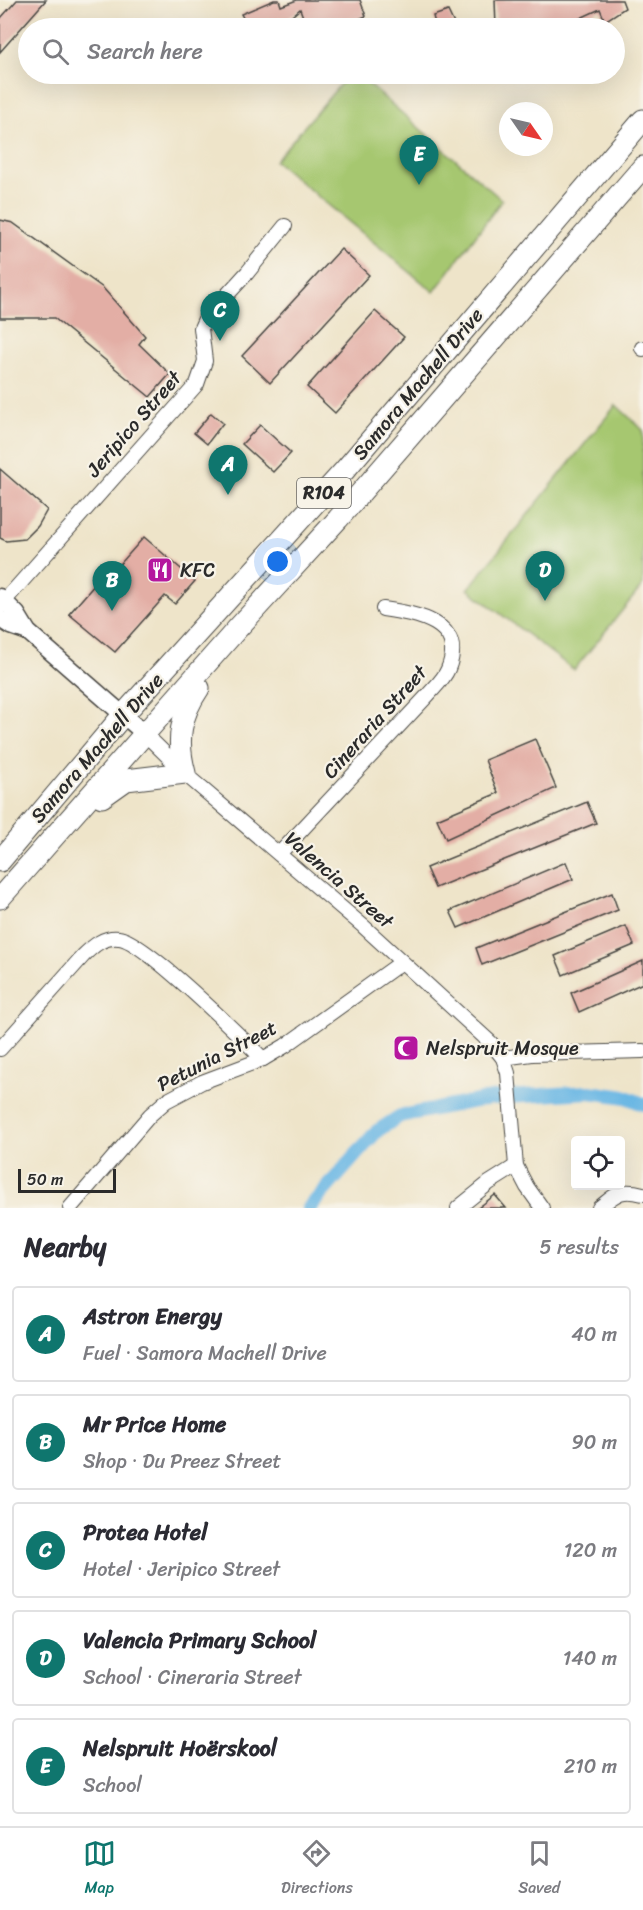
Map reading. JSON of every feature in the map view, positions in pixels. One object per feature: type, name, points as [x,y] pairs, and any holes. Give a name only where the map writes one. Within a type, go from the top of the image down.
[{"type":"main road","name":"Samora Machell Drive","points":[[0,861],[123,714],[344,471],[643,120]]},
{"type":"main road","name":"Samora Machell Drive","points":[[4,893],[345,510],[643,167]]},
{"type":"main road","points":[[4,893],[107,792],[126,780],[185,773],[180,758],[180,740],[187,706],[237,629]]},
{"type":"street","name":"Jeripico Street","points":[[1,601],[197,384],[205,361],[201,328],[205,320],[285,226]]},
{"type":"street","points":[[1,601],[17,614],[28,632],[145,734]]},
{"type":"street","name":"Cineraria Street","points":[[279,854],[428,695],[448,668],[453,650],[451,638],[443,630],[429,620],[410,613],[383,609]]},
{"type":"street","points":[[0,619],[28,632]]},
{"type":"street","name":"Valencia Street","points":[[145,734],[185,773],[478,1030],[503,1058]]},
{"type":"street","points":[[0,1048],[83,956],[98,943],[119,938],[130,941],[145,951],[263,1059]]},
{"type":"street","name":"Petunia Street","points":[[70,1208],[150,1115],[166,1101],[202,1082],[263,1059],[285,1046],[402,962]]},
{"type":"street","points":[[542,1208],[516,1166],[510,1086],[503,1058],[532,1054],[643,1051]]},
{"type":"street","points":[[458,1208],[489,1183],[516,1166]]},
{"type":"street","points":[[598,1208],[618,1192],[626,1190],[643,1194]]},
{"type":"green space","points":[[340,84],[369,84],[502,200],[434,292],[275,161]]},
{"type":"green space","points":[[616,405],[643,430],[643,585],[574,670],[468,589]]},
{"type":"building","points":[[17,0],[46,0],[30,18],[18,18],[18,32],[0,52],[0,19]]},
{"type":"building","points":[[274,0],[279,0],[281,6],[297,0],[360,0],[366,16],[361,18],[303,18],[300,9],[290,18],[243,18],[241,14]]},
{"type":"building","points":[[495,0],[622,0],[625,8],[610,18],[604,18],[600,9],[580,18],[496,18]]},
{"type":"building","points":[[448,11],[451,18],[434,18],[433,16]]},
{"type":"building","points":[[0,220],[13,223],[103,288],[145,336],[139,344],[170,374],[150,397],[54,318],[0,318]]},
{"type":"building","points":[[341,249],[369,275],[270,383],[242,356]]},
{"type":"building","points":[[375,311],[404,337],[335,413],[307,387]]},
{"type":"building","points":[[211,413],[223,423],[207,444],[194,433]]},
{"type":"building","points":[[260,425],[291,453],[273,472],[242,444]]},
{"type":"building","points":[[0,469],[47,510],[38,526],[25,539],[6,541],[0,538]]},
{"type":"building","points":[[144,537],[195,581],[175,604],[165,596],[115,652],[69,614],[110,567],[114,571]]},
{"type":"building","points":[[535,739],[556,788],[446,839],[437,819],[498,793],[485,760]]},
{"type":"building","points":[[587,802],[596,823],[435,888],[426,868]]},
{"type":"building","points":[[566,862],[573,879],[458,928],[450,911]]},
{"type":"building","points":[[612,893],[618,910],[482,965],[476,948]]},
{"type":"building","points":[[626,926],[634,945],[563,975],[555,956]]},
{"type":"building","points":[[643,961],[643,983],[579,1012],[571,993]]},
{"type":"building","points":[[495,1195],[506,1208],[478,1208]]},
{"type":"waterway","points":[[309,1208],[377,1131],[400,1116],[491,1098],[589,1092],[626,1097],[643,1104]]},
{"type":"place","name":"Nelspruit Hoërskool","points":[[419,185]]},
{"type":"place","name":"Protea Hotel","points":[[220,341]]},
{"type":"place","name":"Astron Energy","points":[[228,495]]},
{"type":"place","name":"KFC","points":[[160,570]]},
{"type":"place","name":"Valencia Primary School","points":[[545,601]]},
{"type":"place","name":"Mr Price Home","points":[[112,611]]},
{"type":"place","name":"Nelspruit Mosque","points":[[406,1048]]}]
